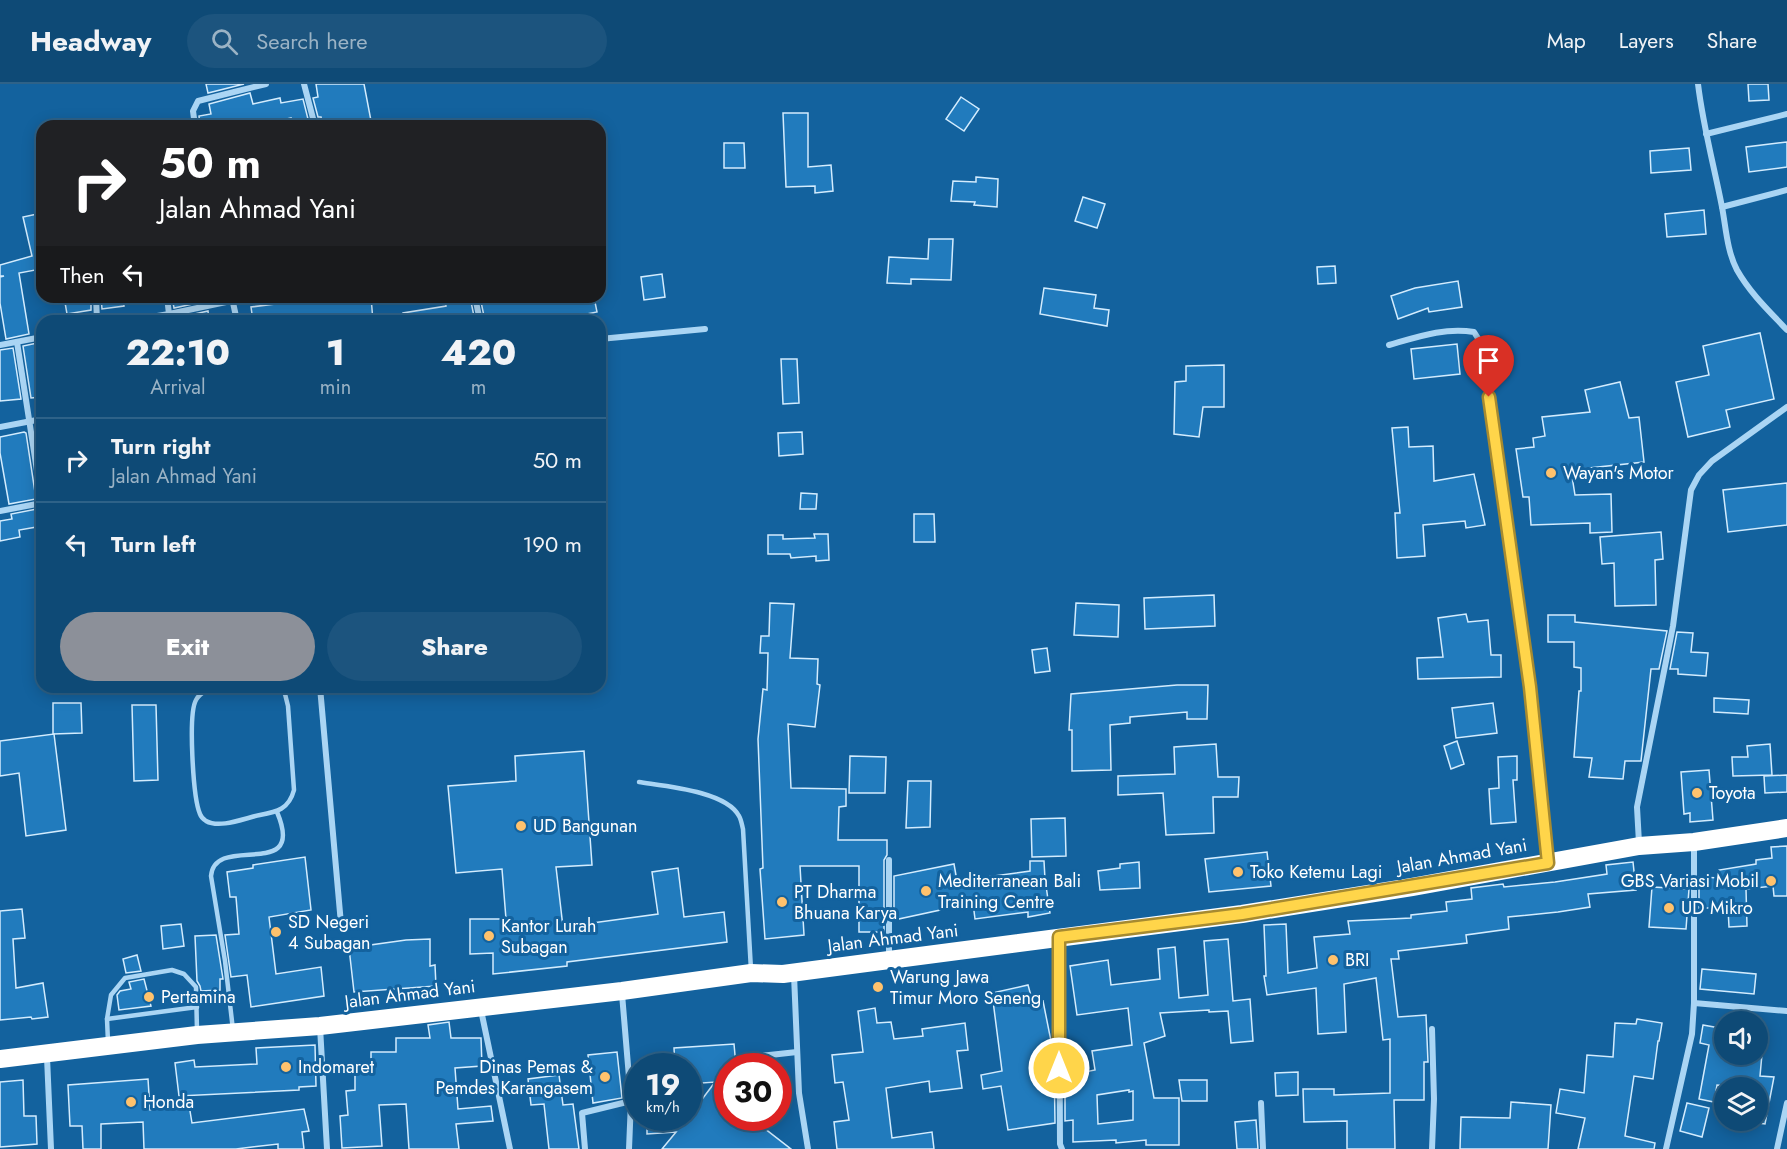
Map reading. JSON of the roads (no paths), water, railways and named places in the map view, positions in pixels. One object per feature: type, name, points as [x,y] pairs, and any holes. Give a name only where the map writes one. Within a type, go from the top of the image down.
[{"type":"highway","name":"Jalan Ahmad Yani","points":[[0,1059],[233,1031],[320,1026],[622,991],[751,973],[783,974],[1242,914],[1639,846],[1694,842],[1787,828]]},
{"type":"street","points":[[194,120],[193,111],[198,101],[266,84]]},
{"type":"street","points":[[304,84],[313,120]]},
{"type":"street","points":[[1698,84],[1726,237],[1736,268],[1752,293],[1787,330]]},
{"type":"street","points":[[1706,134],[1787,114]]},
{"type":"street","points":[[1722,207],[1787,190]]},
{"type":"street","points":[[168,303],[169,315],[216,303]]},
{"type":"street","points":[[606,338],[705,329]]},
{"type":"street","points":[[1389,345],[1433,333],[1462,330],[1474,332],[1481,343],[1530,687],[1548,863]]},
{"type":"street","points":[[0,345],[36,338]]},
{"type":"street","points":[[17,342],[36,465]]},
{"type":"street","points":[[1639,846],[1637,807],[1679,590],[1691,490],[1699,475],[1712,461],[1787,407]]},
{"type":"street","points":[[0,427],[36,420]]},
{"type":"street","points":[[0,511],[36,504]]},
{"type":"street","points":[[321,693],[341,924]]},
{"type":"street","points":[[1666,1149],[1692,1034],[1694,842]]},
{"type":"street","points":[[889,860],[889,960]]},
{"type":"street","points":[[1059,937],[1059,1101],[1062,1149]]},
{"type":"street","points":[[794,971],[799,1093],[808,1149]]},
{"type":"street","points":[[622,991],[627,1053]]},
{"type":"street","points":[[1694,1003],[1787,1011]]},
{"type":"street","points":[[480,1006],[510,1149]]},
{"type":"street","points":[[320,1026],[327,1149]]},
{"type":"street","points":[[1432,1029],[1434,1099],[1432,1149]]},
{"type":"street","points":[[787,1053],[796,1052]]},
{"type":"street","points":[[47,1054],[51,1149]]},
{"type":"street","points":[[585,1149],[582,1113],[624,1103]]},
{"type":"street","points":[[1261,1103],[1263,1149]]},
{"type":"street","points":[[1777,1149],[1787,1103]]},
{"type":"street","points":[[629,1149],[630,1131]]},
{"type":"lane","points":[[201,693],[193,706],[191,719],[196,796],[203,820],[216,824],[277,812],[287,806],[294,790],[288,706],[284,693]]},
{"type":"lane","points":[[639,782],[674,787],[710,796],[723,802],[739,815],[743,829],[751,973]]},
{"type":"lane","points":[[233,1031],[225,961],[211,876],[212,868],[217,862],[230,857],[268,852],[281,846],[284,834],[277,812]]},
{"type":"lane","points":[[108,1045],[107,1019],[111,995],[125,978],[172,970],[184,974],[196,987],[197,1035]]},
{"type":"lane","points":[[107,1019],[197,1007]]},
{"type":"place","name":"Wayan's Motor","points":[[1551,473]]},
{"type":"place","name":"Toyota","points":[[1697,793]]},
{"type":"place","name":"UD Bangunan","points":[[521,826]]},
{"type":"place","name":"Toko Ketemu Lagi","points":[[1238,872]]},
{"type":"place","name":"GBS Variasi Mobil","points":[[1771,881]]},
{"type":"place","name":"Mediterranean Bali Training Centre","points":[[926,891]]},
{"type":"place","name":"PT Dharma Bhuana Karya","points":[[782,902]]},
{"type":"place","name":"UD Mikro","points":[[1669,908]]},
{"type":"place","name":"SD Negeri 4 Subagan","points":[[276,932]]},
{"type":"place","name":"Kantor Lurah Subagan","points":[[489,936]]},
{"type":"place","name":"BRI","points":[[1333,960]]},
{"type":"place","name":"Warung Jawa Timur Moro Seneng","points":[[878,987]]},
{"type":"place","name":"Pertamina","points":[[149,997]]},
{"type":"place","name":"Indomaret","points":[[286,1067]]},
{"type":"place","name":"Dinas Pemas & Pemdes Karangasem","points":[[605,1077]]},
{"type":"place","name":"Honda","points":[[131,1102]]}]
